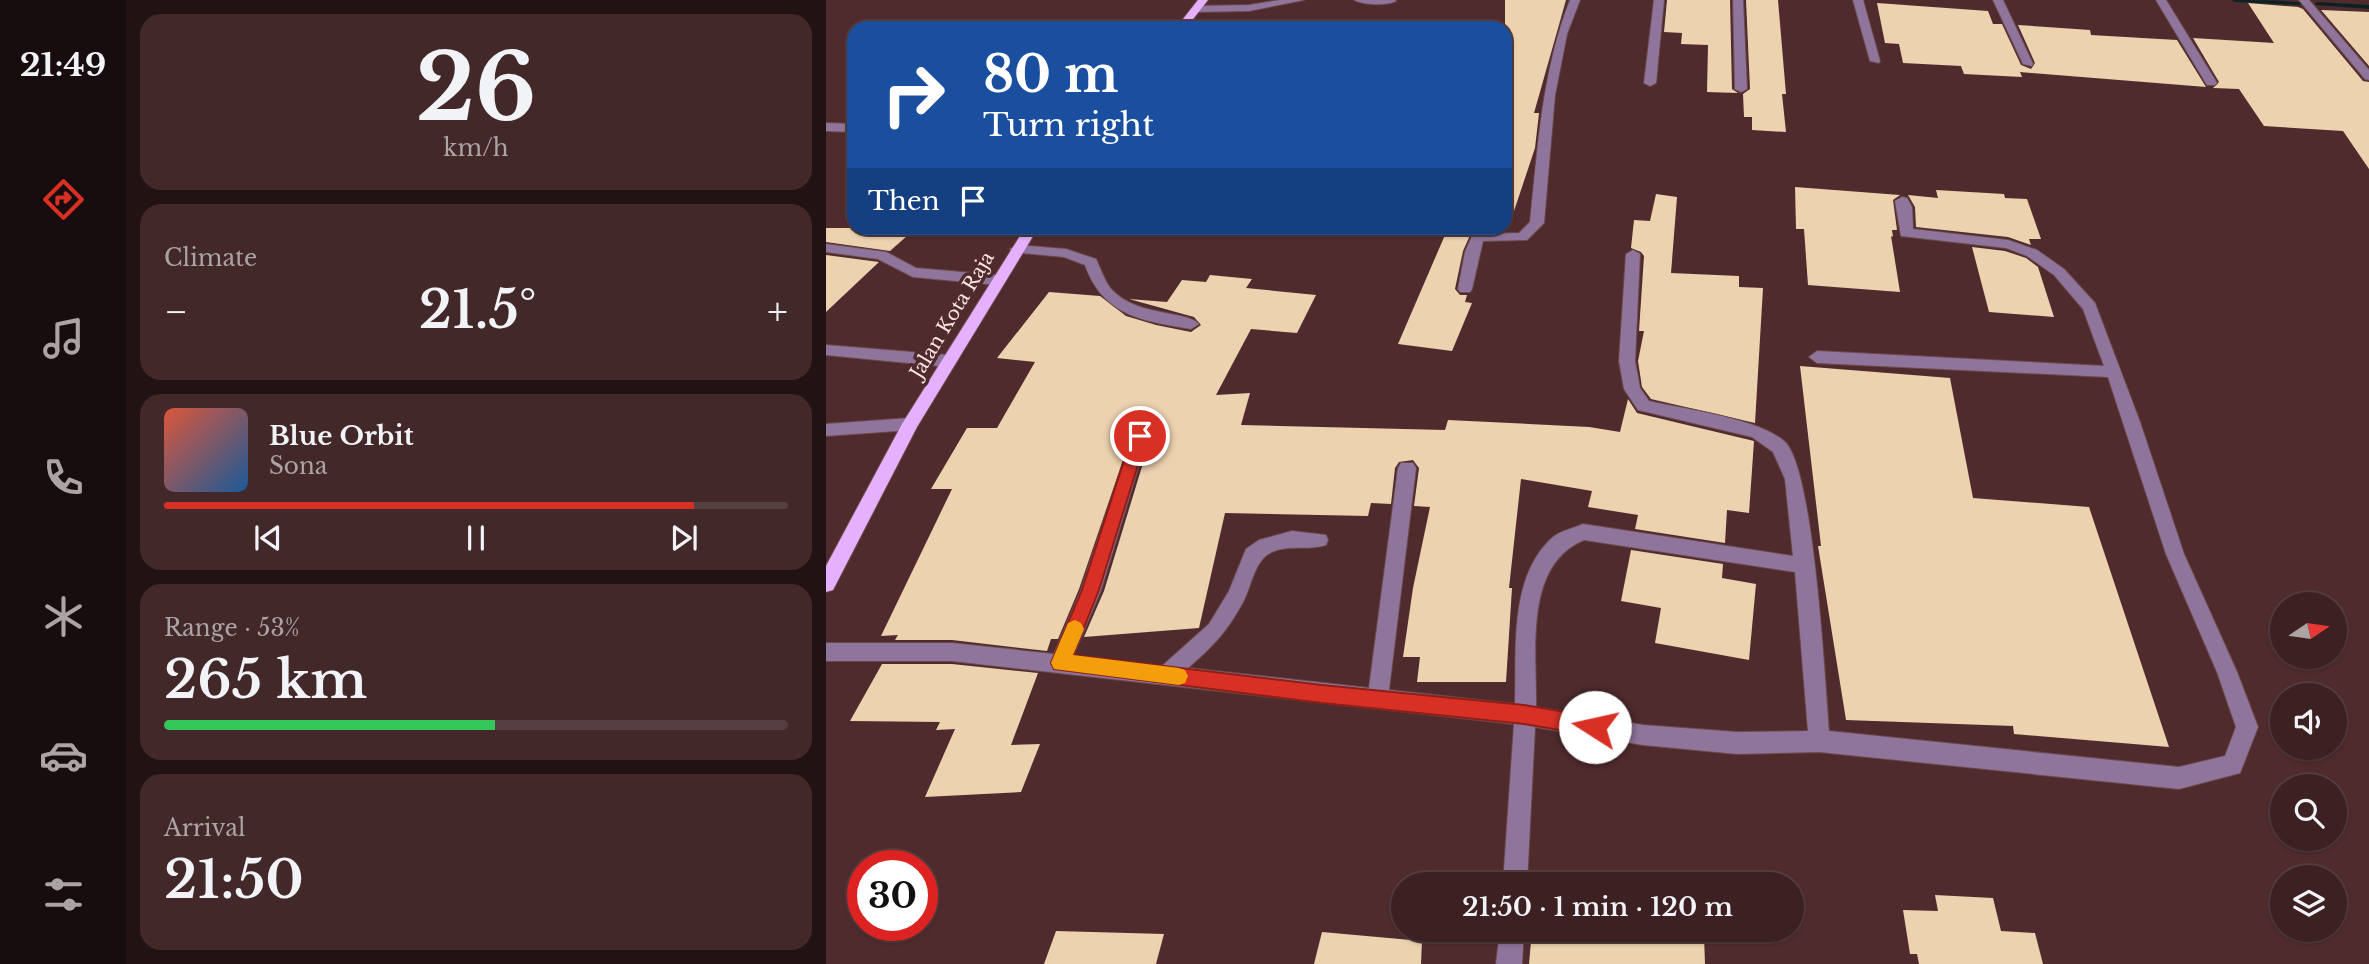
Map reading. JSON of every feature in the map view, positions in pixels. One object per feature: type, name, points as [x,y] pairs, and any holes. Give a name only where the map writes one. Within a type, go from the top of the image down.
[{"type":"main road","points":[[1187,21],[1200,4]]},
{"type":"main road","name":"Jalan Kota Raja","points":[[826,584],[910,424],[1026,235]]},
{"type":"street","points":[[1200,4],[1249,8],[1299,0]]},
{"type":"street","points":[[1359,0],[1391,1]]},
{"type":"street","points":[[1465,289],[1472,252],[1478,237],[1522,237],[1537,223],[1549,95],[1562,34],[1575,0]]},
{"type":"street","points":[[1650,82],[1659,0]]},
{"type":"street","points":[[1738,0],[1741,89]]},
{"type":"street","points":[[1858,0],[1875,61]]},
{"type":"street","points":[[1998,0],[2028,64]]},
{"type":"street","points":[[2162,0],[2211,83]]},
{"type":"street","points":[[2304,0],[2369,77]]},
{"type":"street","points":[[826,127],[847,128]]},
{"type":"street","points":[[826,652],[952,652],[1524,715],[1643,735],[1737,743],[1819,741],[2068,769],[2179,778],[2232,765],[2247,727],[2227,672],[2175,554],[2091,307],[2059,272],[2032,253],[2008,244],[1906,233],[1905,206],[1902,201]]},
{"type":"street","points":[[826,248],[881,255],[913,272],[997,280]]},
{"type":"street","points":[[1017,249],[1066,253],[1091,262],[1096,282],[1114,302],[1143,315],[1191,324]]},
{"type":"street","points":[[1633,254],[1627,361],[1632,389],[1644,406],[1757,432],[1780,448],[1794,479],[1819,741]]},
{"type":"street","points":[[826,350],[948,361]]},
{"type":"street","points":[[1817,358],[2113,372]]},
{"type":"street","points":[[826,430],[910,424]]},
{"type":"street","points":[[1060,663],[1091,590],[1140,436]]},
{"type":"street","points":[[1378,699],[1407,468]]},
{"type":"street","points":[[1516,872],[1528,610],[1540,566],[1561,541],[1583,532],[1616,535],[1672,547],[1804,565]]},
{"type":"street","points":[[1166,675],[1216,630],[1237,595],[1253,555],[1266,546],[1292,539],[1319,540]]},
{"type":"street","points":[[1509,964],[1511,942]]},
{"type":"building","points":[[1505,0],[1566,0],[1534,113],[1539,113],[1535,148],[1512,217],[1512,21],[1505,21]]},
{"type":"building","points":[[1667,0],[1730,0],[1732,89],[1738,93],[1707,92],[1708,45],[1681,44],[1682,33],[1664,32]]},
{"type":"building","points":[[1746,0],[1778,0],[1786,94],[1782,94],[1786,132],[1752,130],[1752,117],[1744,117],[1743,94],[1750,89]]},
{"type":"building","points":[[1877,3],[1988,11],[1993,24],[2002,24],[2021,65],[2031,69],[2035,63],[2018,25],[2090,30],[2091,35],[2177,40],[2206,87],[2020,72],[2022,77],[1964,74],[1961,66],[1903,63],[1899,44],[1885,43]]},
{"type":"building","points":[[2248,3],[2303,9],[2363,81],[2369,82],[2369,169],[2343,131],[2264,126],[2239,89],[2213,88],[2219,82],[2193,38],[2274,43]]},
{"type":"building","points":[[2321,10],[2369,12],[2369,66]]},
{"type":"building","points":[[1795,187],[1900,195],[1893,200],[1897,230],[1892,230],[1893,237],[1891,236],[1900,292],[1808,285],[1804,229],[1796,229]]},
{"type":"building","points":[[1936,190],[2004,194],[2005,198],[2027,199],[2041,239],[2029,239],[2031,245],[2008,237],[1916,227],[1915,207],[1908,195],[1938,198]]},
{"type":"building","points":[[1656,194],[1677,197],[1671,273],[1739,276],[1739,287],[1763,288],[1755,423],[1651,399],[1642,387],[1638,361],[1644,331],[1639,331],[1644,256],[1631,248],[1634,220],[1650,221]]},
{"type":"building","points":[[826,228],[847,228],[847,235],[908,235],[890,251],[826,242]]},
{"type":"building","points":[[1445,235],[1470,235],[1463,251],[1455,289],[1460,295],[1467,295],[1465,302],[1472,303],[1452,351],[1398,344]]},
{"type":"building","points":[[1972,247],[2005,251],[2026,258],[2038,267],[2054,317],[1989,312]]},
{"type":"building","points":[[826,255],[879,262],[826,312]]},
{"type":"building","points":[[1210,275],[1252,279],[1246,288],[1316,295],[1297,333],[1251,329],[1216,395],[1250,393],[1241,425],[1445,430],[1448,420],[1589,427],[1620,432],[1628,399],[1637,413],[1754,441],[1749,513],[1727,510],[1725,543],[1635,529],[1638,515],[1588,507],[1592,491],[1521,479],[1509,588],[1512,588],[1506,682],[1417,682],[1420,657],[1403,657],[1413,588],[1430,507],[1414,506],[1419,468],[1413,460],[1399,462],[1395,468],[1391,504],[1371,503],[1368,516],[1225,513],[1199,628],[1084,637],[1104,591],[1151,437],[1147,429],[1134,428],[1079,589],[1058,639],[1051,639],[1047,651],[952,640],[895,640],[898,635],[881,636],[952,489],[931,489],[967,428],[997,428],[1035,362],[997,358],[1049,292],[1100,296],[1126,316],[1191,332],[1201,325],[1194,317],[1129,299],[1167,302],[1182,280],[1206,282]]},
{"type":"building","points":[[1800,366],[1950,378],[1973,498],[2089,507],[2169,747],[2014,734],[2013,726],[1846,720],[1818,546],[1821,546]]},
{"type":"building","points":[[1631,550],[1723,564],[1722,578],[1756,584],[1749,660],[1655,643],[1661,608],[1621,601]]},
{"type":"building","points":[[882,664],[952,664],[1038,673],[1011,745],[1040,744],[1021,792],[925,797],[955,729],[936,730],[940,722],[850,721]]},
{"type":"building","points":[[1935,895],[1993,898],[2001,931],[2035,933],[2043,964],[1919,964],[1917,954],[1910,954],[1903,910],[1938,911]]},
{"type":"building","points":[[1056,931],[1164,934],[1156,964],[1044,964]]},
{"type":"building","points":[[1322,932],[1391,938],[1391,942],[1422,942],[1421,964],[1314,964]]},
{"type":"building","points":[[1531,942],[1704,942],[1705,964],[1529,964]]},
{"type":"waterway","points":[[2235,0],[2300,3]]},
{"type":"waterway","points":[[2318,4],[2369,7]]},
{"type":"slow traffic","points":[[1075,629],[1060,663],[1179,676]]},
{"type":"route","points":[[1140,436],[1091,590],[1060,663],[1524,715],[1595,727]]}]
